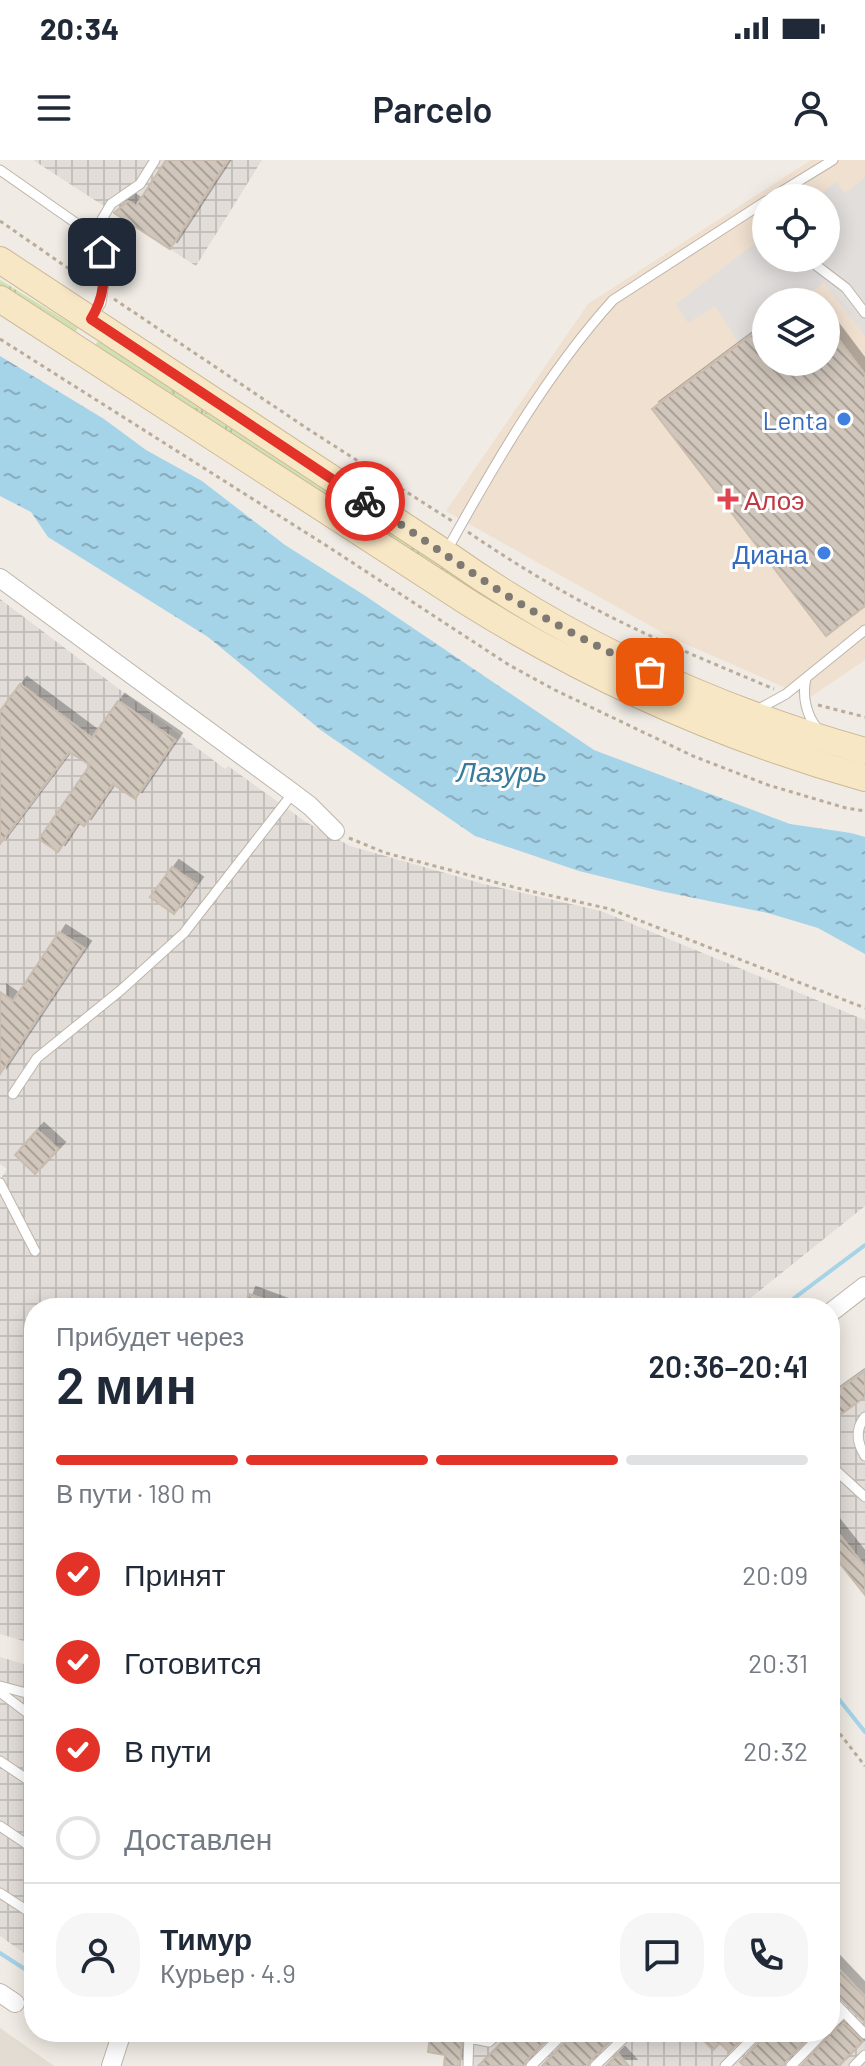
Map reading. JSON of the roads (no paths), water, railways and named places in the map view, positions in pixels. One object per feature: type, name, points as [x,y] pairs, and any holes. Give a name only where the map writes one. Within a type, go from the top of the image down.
[{"type":"main road","points":[[0,260],[506,595],[589,642],[675,683],[750,714],[865,751]]},
{"type":"main road","points":[[0,299],[469,603],[560,656],[630,691],[714,727],[865,778]]},
{"type":"main road","points":[[77,349],[91,319]]},
{"type":"street","points":[[0,578],[293,793],[335,831]]},
{"type":"street","points":[[840,1305],[865,1286]]},
{"type":"street","points":[[111,2066],[119,2042]]},
{"type":"lane","points":[[91,238],[111,204],[140,184],[155,160]]},
{"type":"lane","points":[[794,184],[827,162]]},
{"type":"lane","points":[[0,170],[83,228],[102,252],[105,275],[101,303],[91,319]]},
{"type":"lane","points":[[445,553],[527,414],[613,300],[752,212]]},
{"type":"lane","points":[[825,272],[846,288],[865,313]]},
{"type":"lane","points":[[750,714],[786,694],[865,630]]},
{"type":"lane","points":[[809,676],[804,693],[806,702],[813,724],[828,741]]},
{"type":"lane","points":[[13,1094],[37,1058],[121,990],[184,933],[293,793]]},
{"type":"lane","points":[[0,1183],[35,1251]]},
{"type":"lane","points":[[865,1417],[857,1431],[865,1456]]},
{"type":"lane","points":[[840,1474],[865,1497]]},
{"type":"lane","points":[[0,1689],[24,1693]]},
{"type":"lane","points":[[0,1689],[24,1709]]},
{"type":"lane","points":[[0,1761],[24,1777]]},
{"type":"lane","points":[[0,1826],[24,1842]]},
{"type":"lane","points":[[0,1893],[24,1909]]},
{"type":"lane","points":[[840,2008],[865,2034]]},
{"type":"lane","points":[[840,2016],[844,2012]]},
{"type":"lane","points":[[468,2066],[469,2042]]},
{"type":"lane","points":[[531,2066],[555,2042]]},
{"type":"lane","points":[[595,2066],[620,2042]]},
{"type":"lane","points":[[725,2066],[749,2042]]},
{"type":"lane","points":[[791,2066],[814,2042]]},
{"type":"lane","points":[[854,2066],[865,2055]]},
{"type":"water","name":"Лазурь","points":[[0,356],[104,419],[146,450],[202,481],[285,545],[594,750],[790,824],[865,837],[865,954],[818,928],[768,913],[579,871],[475,836],[322,731],[208,637],[48,537],[31,512],[0,496]]},
{"type":"waterway","points":[[794,1298],[865,1245]]},
{"type":"waterway","points":[[840,1701],[865,1732]]},
{"type":"waterway","points":[[0,1953],[24,1969]]},
{"type":"place","name":"Lenta","points":[[844,419]]},
{"type":"place","name":"Алоэ","points":[[728,499]]},
{"type":"place","name":"Диана","points":[[824,553]]}]
